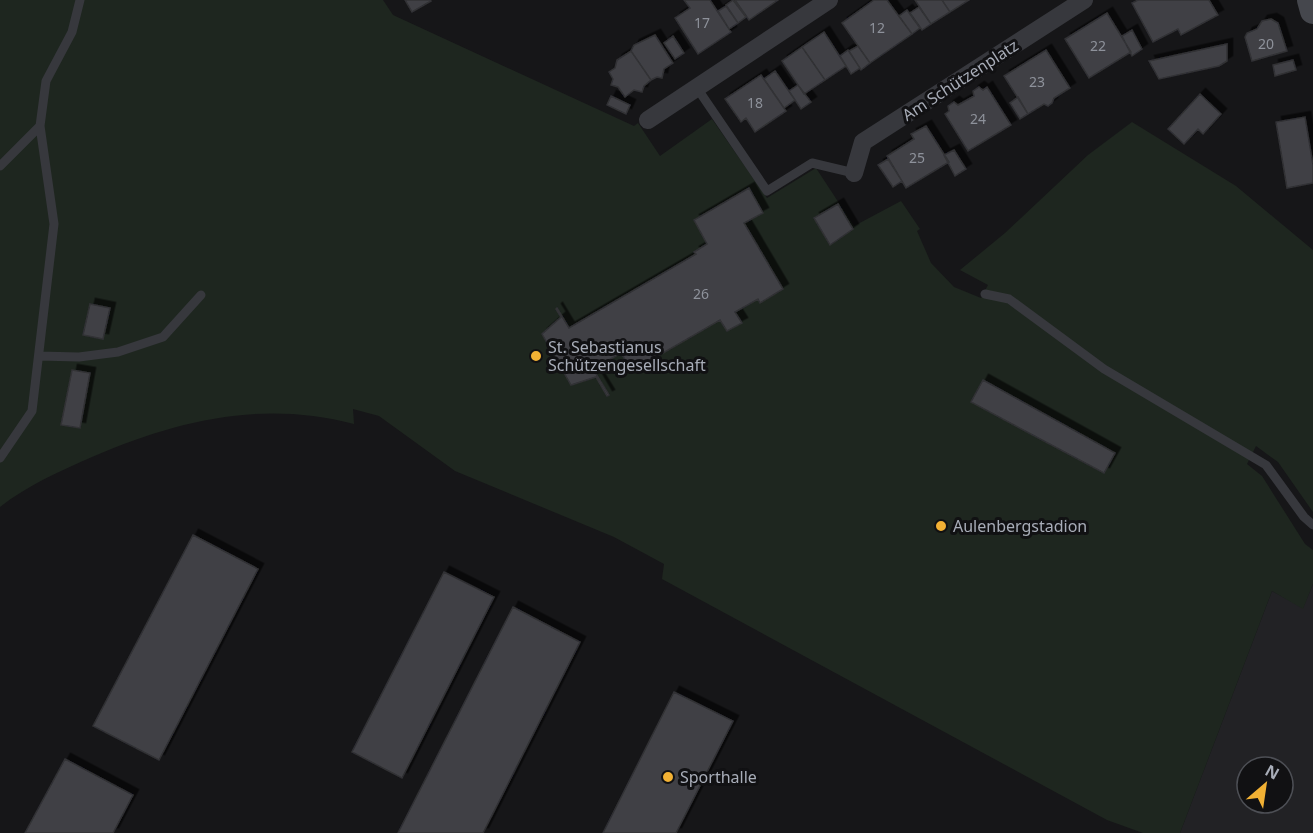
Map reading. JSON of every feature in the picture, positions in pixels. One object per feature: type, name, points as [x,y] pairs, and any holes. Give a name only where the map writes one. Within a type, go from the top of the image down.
[{"type":"street","points":[[648,120],[829,0]]},
{"type":"street","name":"Am Schützenplatz","points":[[854,173],[862,142],[1083,0]]},
{"type":"street","points":[[1310,0],[1313,11]]},
{"type":"lane","points":[[0,458],[32,411],[54,224],[40,126],[46,81],[72,32],[80,0]]},
{"type":"lane","points":[[697,88],[767,191],[812,163],[854,173]]},
{"type":"lane","points":[[0,165],[40,126]]},
{"type":"lane","points":[[985,294],[1009,299],[1104,369],[1266,465],[1304,517],[1313,525]]},
{"type":"lane","points":[[39,356],[79,357],[118,352],[163,337],[201,295]]},
{"type":"shaded area","points":[[0,0],[383,0],[393,15],[634,126],[638,123],[660,156],[712,119],[767,198],[816,168],[854,226],[901,201],[920,229],[917,231],[931,263],[954,287],[981,298],[988,285],[960,270],[1005,233],[1088,155],[1132,122],[1236,186],[1313,250],[1313,512],[1278,462],[1256,446],[1247,464],[1262,476],[1305,544],[1313,550],[1313,584],[1303,609],[1272,591],[1180,833],[1143,833],[1107,820],[662,579],[664,564],[614,537],[455,471],[379,416],[353,409],[354,424],[320,417],[253,414],[188,424],[124,444],[80,462],[33,485],[0,507]]},
{"type":"shaded area","points":[[1313,584],[1313,833],[1180,833],[1272,591],[1303,608]]},
{"type":"building","points":[[405,0],[430,0],[431,1],[412,12]]},
{"type":"building","points":[[684,0],[710,0],[731,32],[698,54],[675,18],[690,8]]},
{"type":"building","points":[[733,0],[746,17],[738,23],[726,5]]},
{"type":"building","points":[[735,0],[778,0],[749,20]]},
{"type":"building","points":[[874,0],[887,0],[912,34],[870,63],[842,23]]},
{"type":"building","points":[[915,0],[942,0],[950,12],[931,24]]},
{"type":"building","points":[[942,0],[969,0],[950,12]]},
{"type":"building","points":[[1138,0],[1209,0],[1218,15],[1181,35],[1178,29],[1153,42],[1132,3]]},
{"type":"building","points":[[726,6],[738,23],[729,29],[718,11]]},
{"type":"building","points":[[919,7],[931,24],[922,30],[910,13]]},
{"type":"building","points":[[907,10],[920,28],[912,34],[899,16]]},
{"type":"building","points":[[1107,13],[1131,52],[1089,78],[1065,39]]},
{"type":"building","points":[[1271,19],[1278,23],[1287,51],[1252,61],[1245,37],[1247,33],[1257,29],[1262,21]]},
{"type":"building","points":[[1132,30],[1142,49],[1132,56],[1122,36]]},
{"type":"building","points":[[824,32],[846,66],[825,80],[802,47]]},
{"type":"building","points":[[655,35],[673,63],[664,69],[662,78],[657,77],[651,80],[631,51],[634,45]]},
{"type":"building","points":[[673,36],[684,53],[675,59],[664,43]]},
{"type":"building","points":[[1227,44],[1227,61],[1219,66],[1159,79],[1149,61]]},
{"type":"building","points":[[858,46],[870,63],[861,70],[849,51]]},
{"type":"building","points":[[802,47],[825,80],[804,94],[782,61]]},
{"type":"building","points":[[848,50],[860,68],[851,74],[840,56]]},
{"type":"building","points":[[1046,50],[1070,88],[1054,98],[1048,106],[1044,104],[1028,114],[1004,76]]},
{"type":"building","points":[[631,51],[651,80],[644,86],[642,92],[634,90],[625,97],[618,87],[611,85],[613,79],[609,72],[615,68],[617,60]]},
{"type":"building","points":[[1293,60],[1296,70],[1275,76],[1273,65]]},
{"type":"building","points":[[775,71],[795,100],[784,108],[764,79]]},
{"type":"building","points":[[761,75],[786,111],[755,132],[746,118],[741,122],[725,99]]},
{"type":"building","points":[[798,85],[811,102],[801,109],[789,91]]},
{"type":"building","points":[[979,87],[983,90],[987,87],[1011,125],[968,151],[945,114],[949,111],[948,106],[954,102],[958,105],[974,96],[973,91]]},
{"type":"building","points":[[1200,94],[1221,114],[1203,134],[1198,129],[1184,144],[1168,129]]},
{"type":"building","points":[[611,96],[630,105],[626,114],[607,105]]},
{"type":"building","points":[[1018,97],[1028,114],[1020,119],[1010,103]]},
{"type":"building","points":[[1305,117],[1313,165],[1313,183],[1287,188],[1276,122]]},
{"type":"building","points":[[926,126],[949,162],[906,188],[887,156],[914,139],[911,134]]},
{"type":"building","points":[[954,150],[966,169],[955,176],[944,155]]},
{"type":"building","points":[[888,159],[902,181],[893,187],[878,165]]},
{"type":"building","points":[[749,188],[763,213],[744,223],[783,289],[760,303],[758,299],[735,312],[742,323],[727,331],[720,320],[632,371],[621,353],[593,369],[609,395],[607,396],[596,377],[571,385],[542,334],[561,317],[556,309],[569,328],[696,254],[694,252],[707,244],[694,220]]},
{"type":"building","points":[[838,204],[853,229],[830,245],[814,218]]},
{"type":"building","points":[[90,304],[110,308],[103,339],[83,335]]},
{"type":"building","points":[[72,370],[90,373],[80,428],[61,425]]},
{"type":"building","points":[[983,380],[1115,453],[1104,473],[971,402]]},
{"type":"building","points":[[193,535],[258,569],[159,760],[93,726]]},
{"type":"building","points":[[444,572],[494,597],[402,778],[352,752]]},
{"type":"building","points":[[513,607],[580,642],[483,833],[398,833]]},
{"type":"building","name":"Sporthalle","points":[[674,692],[733,721],[676,833],[603,833]]},
{"type":"building","points":[[65,759],[133,795],[113,833],[25,833]]},
{"type":"place","name":"St. Sebastianus Schützengesellschaft","points":[[536,356]]},
{"type":"place","name":"Aulenbergstadion","points":[[941,526]]},
{"type":"place","name":"Sporthalle","points":[[668,777]]}]
